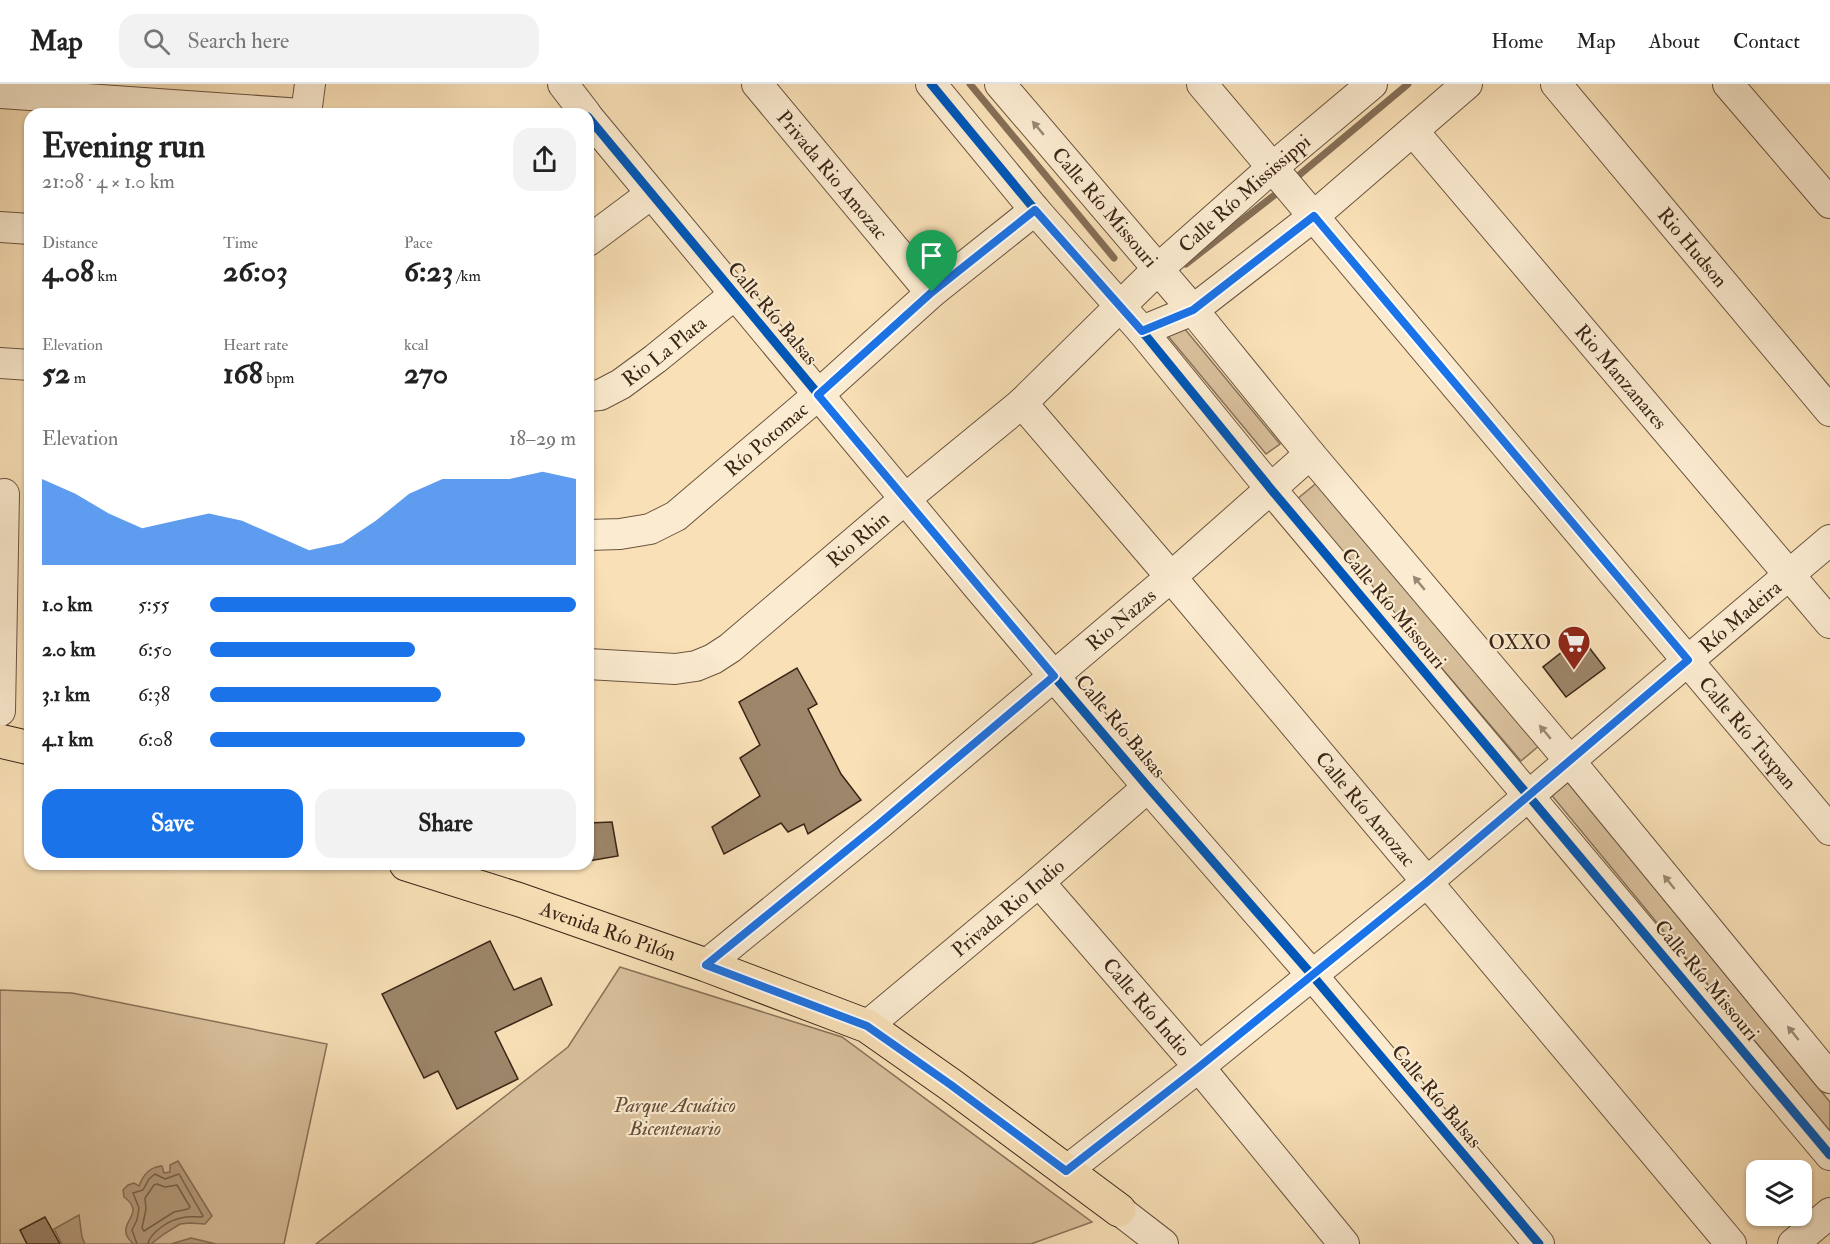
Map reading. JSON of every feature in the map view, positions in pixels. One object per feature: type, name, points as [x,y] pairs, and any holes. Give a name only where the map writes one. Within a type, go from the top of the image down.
[{"type":"main road","points":[[0,741],[24,747]]},
{"type":"main road","name":"Avenida Río Pilón","points":[[425,870],[520,900],[706,965],[867,1026],[951,1085],[1119,1210]]},
{"type":"street","points":[[307,108],[310,84]]},
{"type":"street","name":"Calle Río Balsas","points":[[562,84],[580,108]]},
{"type":"street","name":"Privada Rio Amozac","points":[[757,84],[932,292]]},
{"type":"street","name":"Calle Río Missouri","points":[[931,84],[1035,210],[1142,331],[1270,488],[1830,1155]]},
{"type":"street","name":"Calle Río Missouri","points":[[1000,84],[1193,310],[1310,454],[1569,760],[1830,1078]]},
{"type":"street","name":"Calle Río Tuxpan","points":[[1202,84],[1830,830]]},
{"type":"street","name":"Calle Río Mississippi","points":[[1119,307],[1158,269],[1279,174],[1372,84]]},
{"type":"street","points":[[1142,331],[1193,310],[1310,211],[1413,131],[1467,84]]},
{"type":"street","name":"Rio Hudson","points":[[1556,84],[1830,411]]},
{"type":"street","points":[[1728,84],[1830,203]]},
{"type":"street","points":[[0,93],[216,108]]},
{"type":"street","name":"Calle Río Balsas","points":[[594,127],[1054,676],[1312,975],[1539,1244]]},
{"type":"street","name":"Rio Manzanares","points":[[1413,131],[1830,623]]},
{"type":"street","points":[[594,237],[651,194]]},
{"type":"street","name":"Río Potomac","points":[[594,535],[620,534],[650,529],[676,516],[818,395],[932,292],[1035,210]]},
{"type":"street","points":[[0,227],[24,229]]},
{"type":"street","name":"Rio La Plata","points":[[594,396],[600,395],[621,384],[655,360],[735,295]]},
{"type":"street","name":"Rio Rhin","points":[[594,664],[675,669],[696,666],[730,648],[1022,403],[1119,307]]},
{"type":"street","points":[[0,363],[24,365]]},
{"type":"street","name":"Calle Río Amozac","points":[[1022,403],[1172,577],[1731,1244]]},
{"type":"street","name":"Rio Nazas","points":[[706,965],[879,824],[1172,577],[1310,454]]},
{"type":"street","points":[[0,711],[11,495]]},
{"type":"street","name":"Río Madeira","points":[[1066,1171],[1199,1067],[1427,882],[1830,540]]},
{"type":"street","name":"Privada Rio Indio","points":[[867,1026],[1148,787]]},
{"type":"street","name":"Calle Río Indio","points":[[1039,882],[1199,1067],[1344,1244]]},
{"type":"street","points":[[1119,1210],[1137,1244]]},
{"type":"street","name":"Avenida Río Pilón","points":[[1119,1210],[1163,1244]]},
{"type":"street","points":[[1793,1244],[1830,1213]]},
{"type":"green space","points":[[1184,328],[1280,444],[1266,454],[1163,330]]},
{"type":"green space","points":[[1319,481],[1540,745],[1521,761],[1297,499]]},
{"type":"green space","points":[[1563,777],[1830,1102],[1830,1132],[1549,792]]},
{"type":"green space","name":"Parque Acuático Bicentenario","points":[[620,967],[842,1037],[1092,1222],[1031,1244],[316,1244],[568,1047]]},
{"type":"green space","points":[[0,990],[72,993],[327,1044],[284,1244],[0,1244]]},
{"type":"water","points":[[178,1161],[212,1216],[205,1224],[180,1224],[151,1244],[133,1244],[127,1237],[126,1231],[133,1208],[124,1197],[123,1190],[134,1183],[139,1186],[145,1175],[153,1168],[162,1166],[164,1173],[170,1172],[170,1165]]},
{"type":"water","points":[[79,1215],[85,1244],[62,1244],[54,1229]]},
{"type":"water","points":[[191,1238],[216,1244],[171,1244]]},
{"type":"building","points":[[1581,637],[1605,668],[1566,697],[1543,667]]},
{"type":"building","points":[[797,668],[817,704],[808,709],[841,774],[861,800],[808,834],[804,824],[788,832],[781,823],[724,854],[712,827],[760,796],[740,758],[760,745],[739,702]]},
{"type":"building","points":[[612,822],[618,856],[594,860],[594,823]]},
{"type":"building","points":[[490,941],[514,990],[541,978],[552,1005],[495,1032],[518,1079],[457,1109],[438,1071],[424,1078],[382,994]]},
{"type":"building","points":[[45,1217],[60,1244],[27,1244],[20,1230]]},
{"type":"waterway","points":[[970,84],[1114,258]]},
{"type":"waterway","points":[[1292,181],[1408,84]]},
{"type":"waterway","points":[[1186,264],[1281,190]]},
{"type":"cycle path","points":[[931,84],[1035,210],[1142,331],[1270,488],[1830,1155]]},
{"type":"cycle path","points":[[594,124],[979,588],[1312,975],[1539,1244]]},
{"type":"place","name":"OXXO","points":[[1574,671]]},
{"type":"route","points":[[1035,210],[1142,331],[1193,310],[1314,216],[1688,660],[1427,882],[1199,1067],[1066,1171],[867,1026],[706,965],[879,824],[1054,676],[818,395],[932,292],[1035,210]]}]
